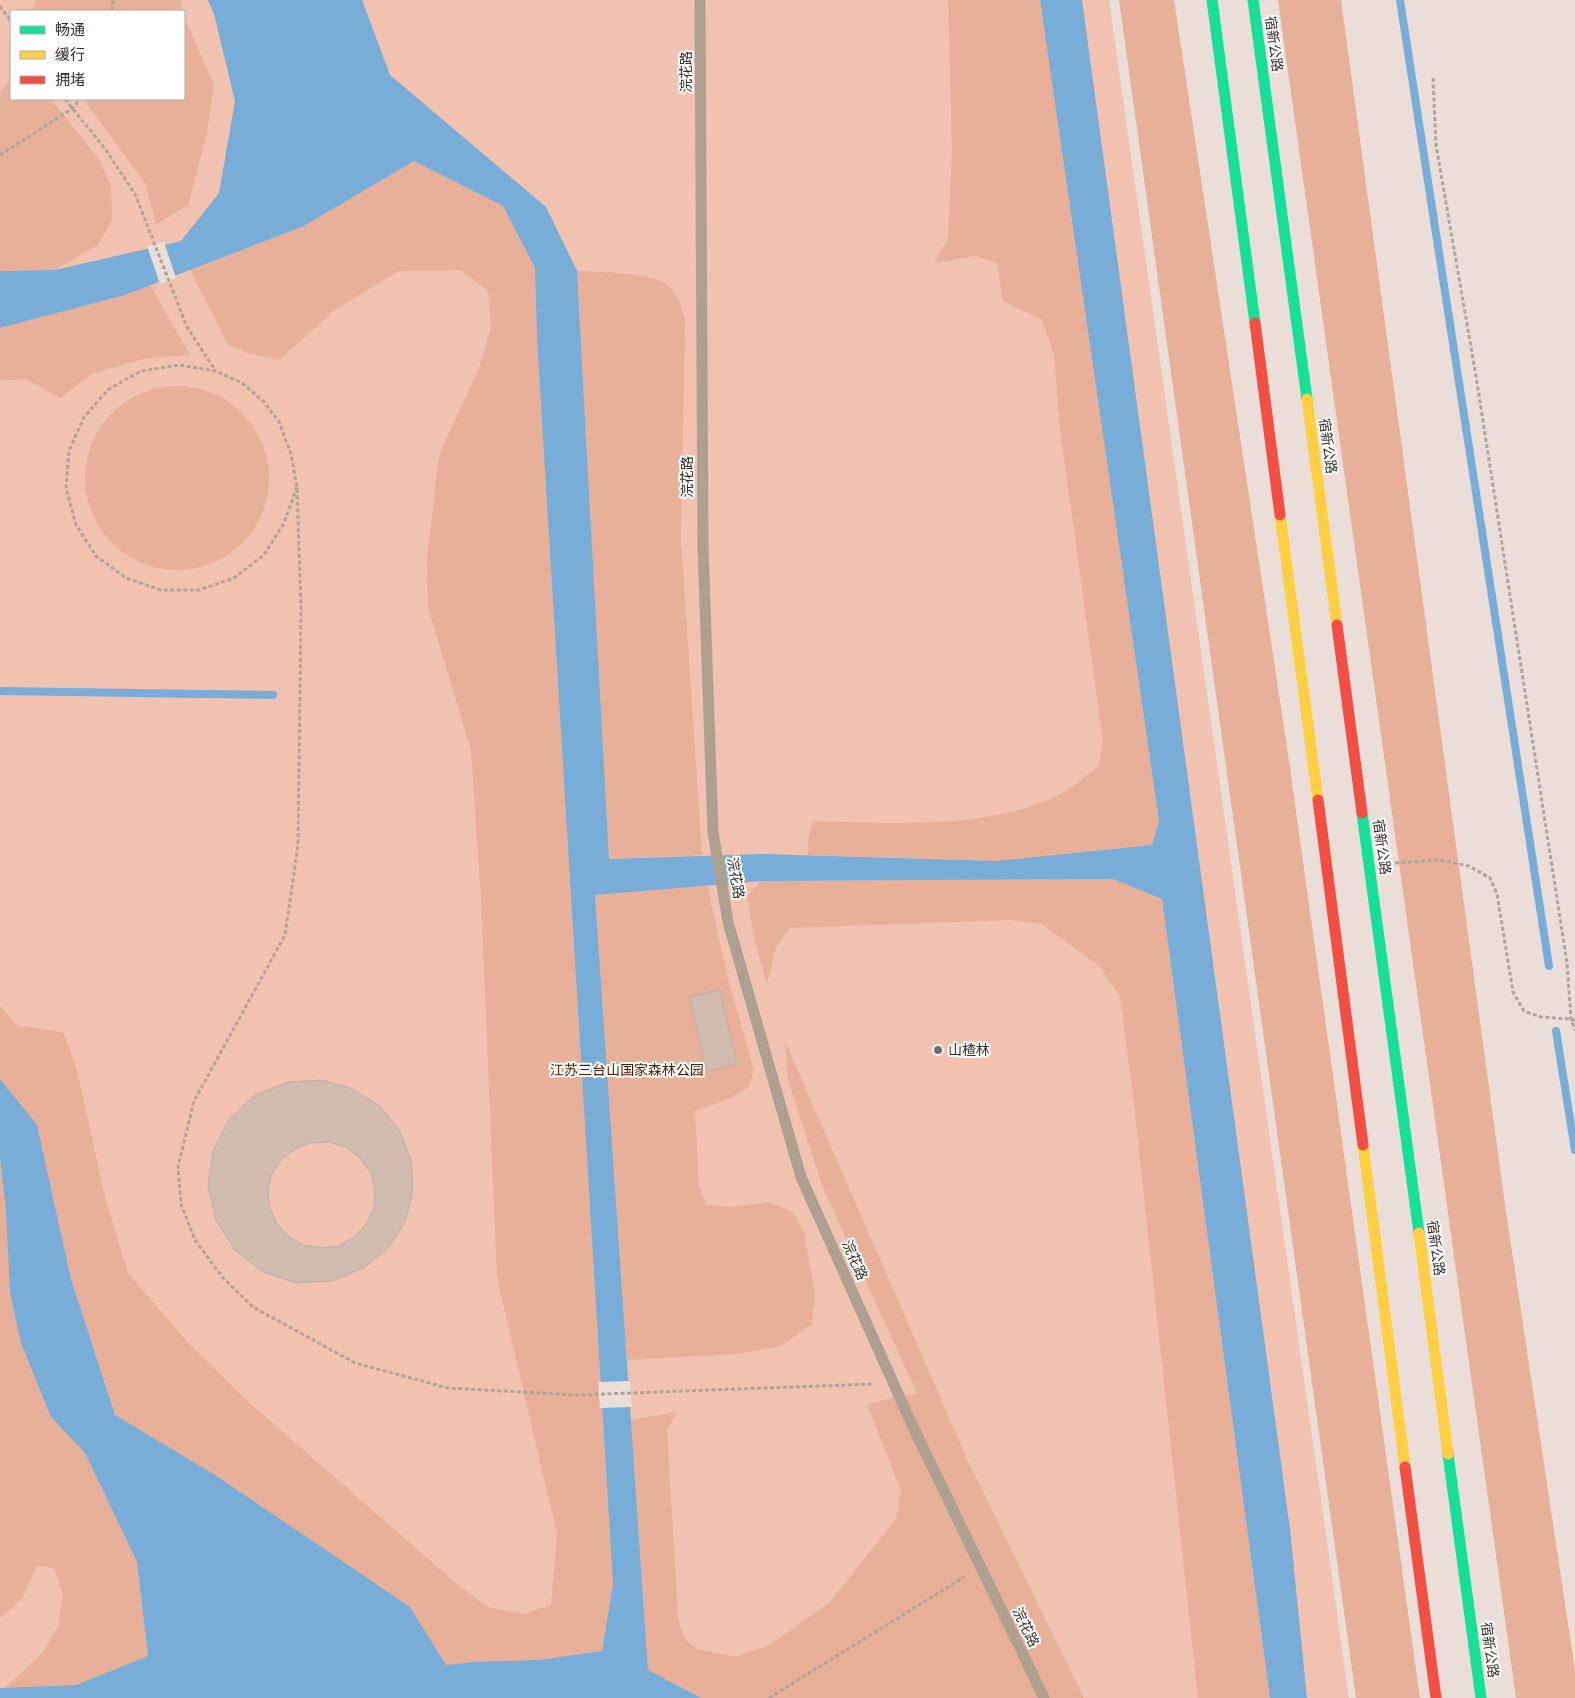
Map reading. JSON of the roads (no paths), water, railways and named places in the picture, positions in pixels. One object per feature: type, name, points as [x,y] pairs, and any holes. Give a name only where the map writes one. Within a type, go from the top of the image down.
[{"type":"highway","points":[[1212,0],[1436,1698]]},
{"type":"highway","name":"宿新公路","points":[[1253,0],[1481,1698]]},
{"type":"lane","name":"浣花路","points":[[700,0],[703,547],[713,832],[728,922],[801,1177],[894,1384],[1044,1698]]},
{"type":"water","points":[[208,0],[362,0],[390,75],[546,207],[577,271],[609,859],[760,854],[997,861],[1152,845],[1159,821],[1040,0],[1082,0],[1290,1529],[1307,1698],[1270,1698],[1162,899],[1113,879],[760,881],[595,895],[648,1670],[701,1698],[0,1698],[0,1688],[76,1685],[148,1656],[137,1562],[85,1453],[51,1417],[21,1343],[10,1292],[6,1210],[0,1159],[0,1079],[37,1125],[71,1279],[115,1415],[215,1475],[410,1607],[446,1665],[472,1662],[539,1660],[602,1651],[613,1584],[537,340],[535,268],[503,206],[414,161],[304,226],[125,295],[0,328],[0,271],[55,270],[181,241],[219,193],[235,101],[214,14]]},
{"type":"waterway","points":[[1400,0],[1549,966]]},
{"type":"waterway","points":[[0,691],[273,695]]},
{"type":"waterway","points":[[1556,1031],[1575,1150]]},
{"type":"place","name":"山楂林","points":[[938,1050]]},
{"type":"park label","name":"江苏三台山国家森林公园","points":[[627,1070]]}]
